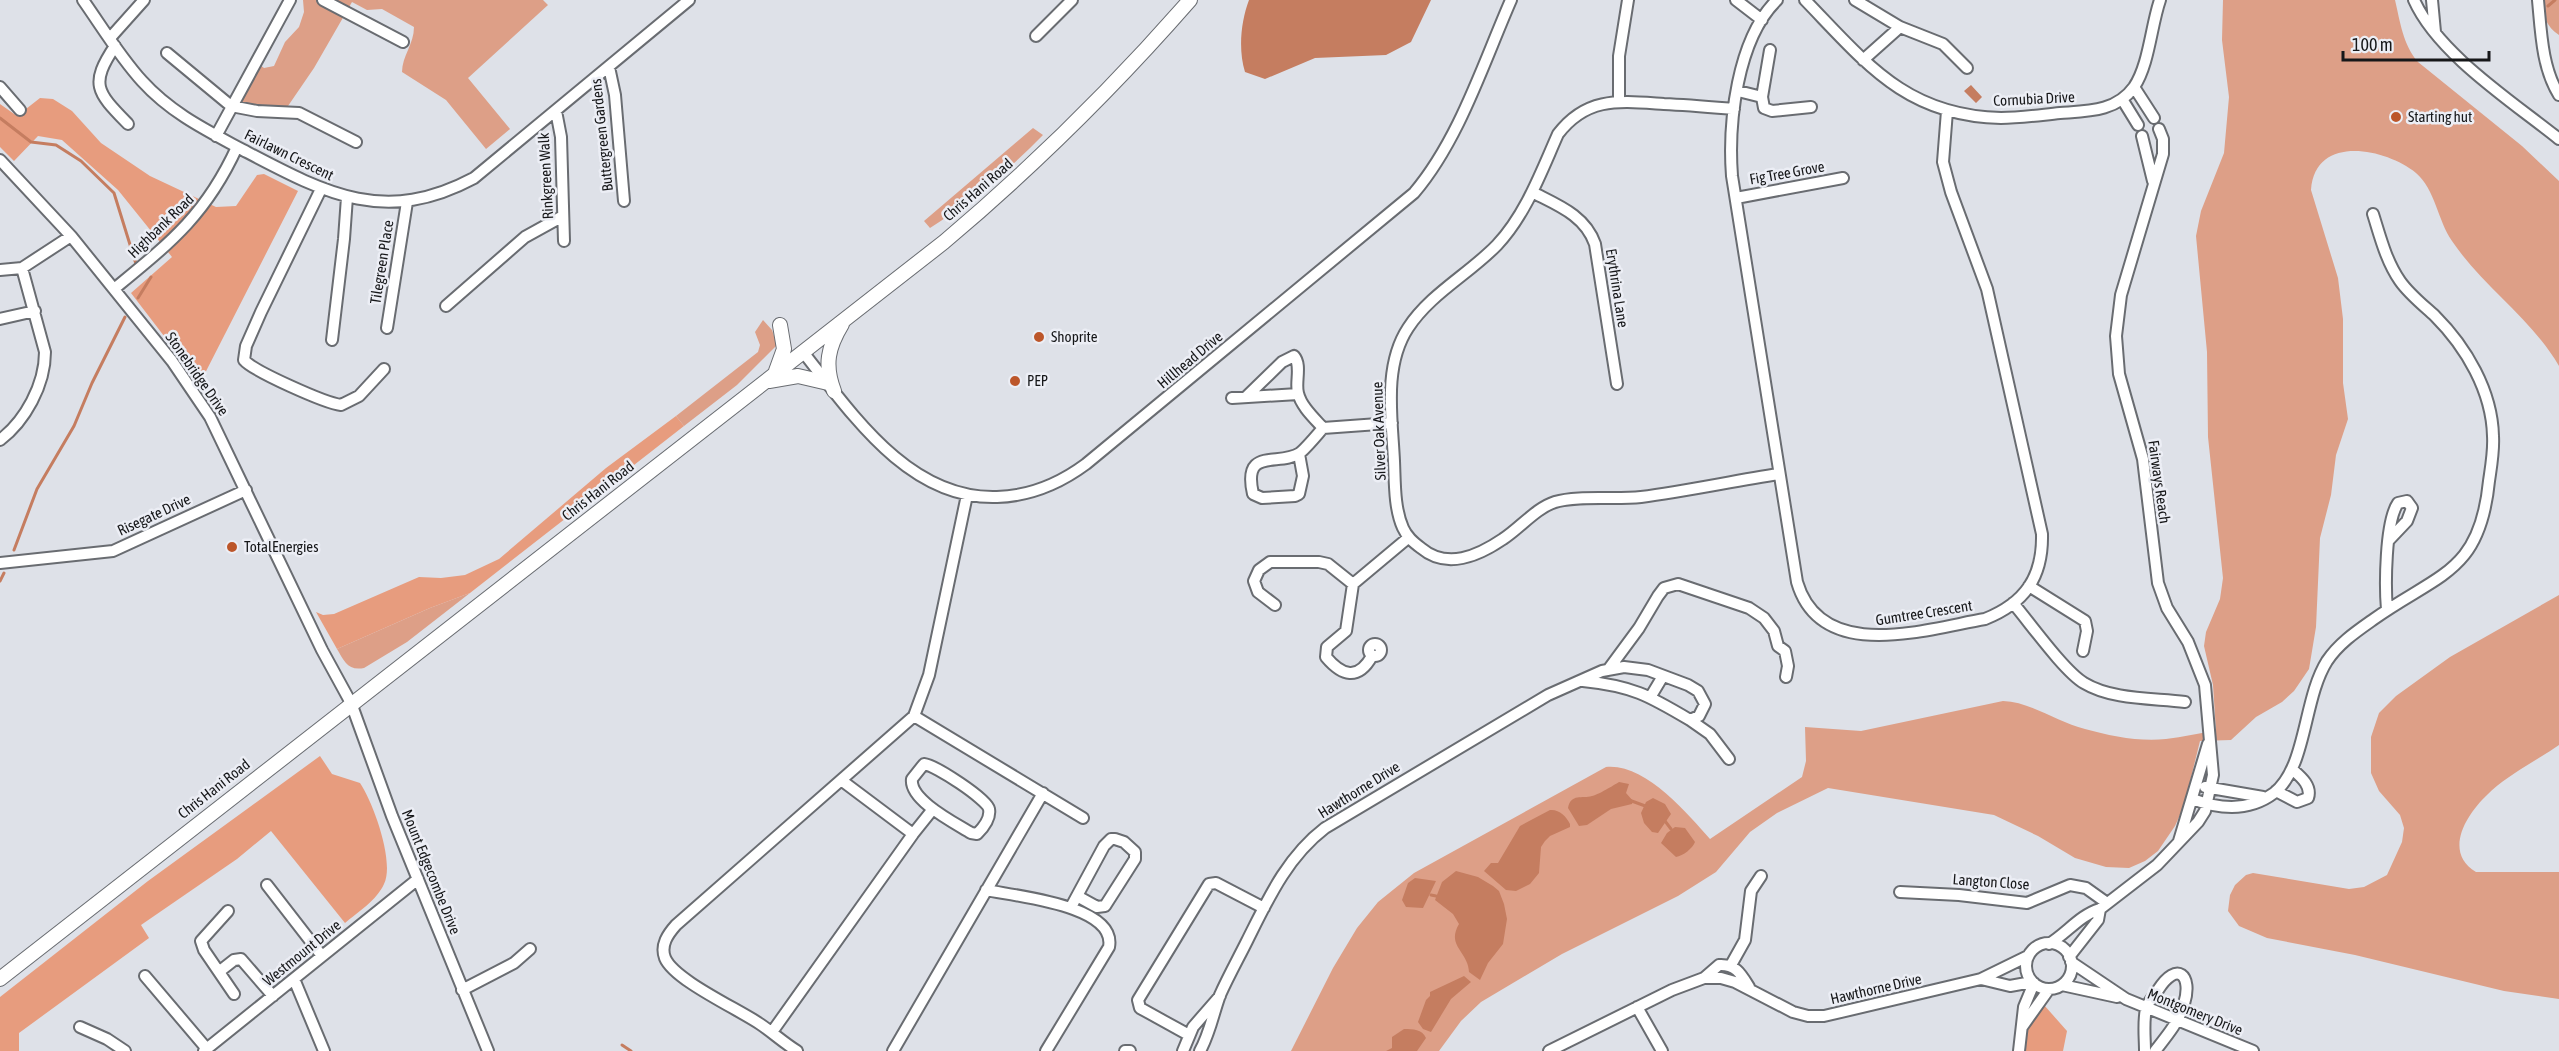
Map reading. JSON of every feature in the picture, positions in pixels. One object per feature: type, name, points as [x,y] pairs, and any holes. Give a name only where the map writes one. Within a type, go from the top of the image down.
[{"type":"main road","name":"Chris Hani Road","points":[[0,979],[944,242],[1022,175],[1118,81],[1190,0]]},
{"type":"main road","points":[[768,379],[798,376],[831,387],[828,353],[846,317]]},
{"type":"main road","points":[[768,379],[783,354],[784,340],[780,325]]},
{"type":"street","name":"Fairlawn Crescent","points":[[83,0],[141,81],[183,117],[321,189],[375,202],[407,202],[453,189],[474,178],[689,0]]},
{"type":"street","points":[[128,124],[105,100],[99,82],[112,42],[144,0]]},
{"type":"street","points":[[216,135],[290,0]]},
{"type":"street","points":[[323,0],[404,42]]},
{"type":"street","points":[[1036,36],[1072,0]]},
{"type":"street","name":"Hillhead Drive","points":[[803,352],[831,387],[902,463],[937,485],[967,495],[1009,497],[1051,486],[1070,476],[1401,204],[1432,170],[1451,138],[1511,0]]},
{"type":"street","points":[[1619,100],[1619,56],[1628,0]]},
{"type":"street","points":[[1736,0],[1762,20]]},
{"type":"street","name":"Gumtree Crescent","points":[[1777,0],[1762,20],[1747,48],[1734,109],[1730,154],[1736,198],[1779,474],[1800,591],[1811,609],[1839,629],[1870,637],[1985,619],[2000,613],[2029,586],[2039,569],[2042,534],[1987,289],[1951,192],[1943,162],[1947,111]]},
{"type":"street","name":"Cornubia Drive","points":[[1805,0],[1880,76],[1910,96],[1947,111],[2004,118],[2106,108],[2122,99],[2134,87],[2141,72],[2160,0]]},
{"type":"street","points":[[1855,0],[1900,27],[1943,44],[1967,68]]},
{"type":"street","points":[[2414,0],[2421,15],[2453,53],[2559,139]]},
{"type":"street","points":[[2432,0],[2435,32]]},
{"type":"street","points":[[2538,0],[2542,43],[2552,83],[2559,95]]},
{"type":"street","points":[[1863,60],[1900,27]]},
{"type":"street","points":[[1770,50],[1762,97],[1764,108],[1772,111],[1811,107]]},
{"type":"street","points":[[167,53],[231,106],[257,111],[299,113],[356,142]]},
{"type":"street","name":"Buttergreen Gardens","points":[[609,67],[615,95],[624,201]]},
{"type":"street","points":[[0,87],[20,110]]},
{"type":"street","points":[[2134,87],[2154,118]]},
{"type":"street","points":[[1738,91],[1762,97]]},
{"type":"street","name":"Fairways Reach","points":[[2122,99],[2140,130],[2151,164],[2153,185]]},
{"type":"street","name":"Silver Oak Avenue","points":[[1408,538],[1402,526],[1397,505],[1392,423],[1393,364],[1408,328],[1433,300],[1498,243],[1515,222],[1532,192],[1558,134],[1565,124],[1585,110],[1619,100],[1734,109]]},
{"type":"street","name":"Rinkgreen Walk","points":[[556,111],[561,136],[564,241]]},
{"type":"street","name":"Fairways Reach","points":[[2049,944],[2089,912],[2104,906],[2157,865],[2198,822],[2207,804],[2213,775],[2208,744],[2208,700],[2202,674],[2188,642],[2167,608],[2158,584],[2143,459],[2126,403],[2118,364],[2117,316],[2163,154],[2163,139],[2159,129]]},
{"type":"street","name":"Highbank Road","points":[[114,289],[191,222],[212,196],[237,147]]},
{"type":"street","name":"Stonebridge Drive","points":[[0,160],[71,236],[192,389],[210,417],[322,650],[351,703]]},
{"type":"street","name":"Fig Tree Grove","points":[[1736,198],[1843,178]]},
{"type":"street","points":[[321,189],[246,346],[244,360],[247,364],[310,395],[332,404],[341,405],[359,396],[384,369]]},
{"type":"street","name":"Erythrina Lane","points":[[1532,192],[1572,214],[1591,233],[1595,244],[1617,384]]},
{"type":"street","points":[[332,340],[347,197]]},
{"type":"street","name":"Tilegreen Place","points":[[387,328],[407,202]]},
{"type":"street","points":[[2192,799],[2207,804],[2241,808],[2271,795],[2285,783],[2293,770],[2312,694],[2328,660],[2349,636],[2442,576],[2461,561],[2472,545],[2486,510],[2494,437],[2483,389],[2474,366],[2443,325],[2398,279],[2373,214]]},
{"type":"street","points":[[446,306],[525,237],[563,216]]},
{"type":"street","points":[[0,270],[22,268],[71,236]]},
{"type":"street","points":[[0,441],[11,432],[22,417],[42,379],[45,352],[22,268]]},
{"type":"street","points":[[0,319],[34,311]]},
{"type":"street","points":[[1246,397],[1291,356],[1296,358],[1300,400],[1323,428]]},
{"type":"street","points":[[1232,398],[1298,394]]},
{"type":"street","points":[[1299,454],[1303,477],[1299,494],[1262,498],[1253,494],[1251,473],[1258,464],[1299,454],[1323,428],[1392,423]]},
{"type":"street","points":[[1372,656],[1362,668],[1350,674],[1342,673],[1326,657],[1327,647],[1346,631],[1353,584],[1408,538],[1424,551],[1458,560],[1470,557],[1502,540],[1555,502],[1640,497],[1779,474]]},
{"type":"street","name":"Risegate Drive","points":[[0,563],[113,551],[246,490]]},
{"type":"street","points":[[797,1051],[772,1032],[677,973],[666,960],[663,951],[664,941],[676,925],[914,716],[928,675],[967,495]]},
{"type":"street","points":[[2387,610],[2384,582],[2389,540]]},
{"type":"street","points":[[1275,605],[1258,592],[1254,581],[1259,570],[1270,562],[1323,563],[1337,570],[1353,584]]},
{"type":"street","points":[[1608,670],[1639,628],[1658,596],[1665,588],[1678,584],[1749,608],[1764,618],[1774,631],[1778,646],[1785,651],[1788,666],[1786,677]]},
{"type":"street","points":[[2029,586],[2085,621],[2087,631],[2083,651]]},
{"type":"street","points":[[2013,603],[2071,671],[2085,684],[2115,694],[2185,702]]},
{"type":"street","name":"Hawthorne Drive","points":[[1200,1051],[1220,996],[1264,908],[1294,857],[1308,841],[1325,828],[1548,695],[1608,670],[1632,668],[1663,676],[1698,691],[1703,698],[1703,710],[1695,719],[1690,720]]},
{"type":"street","points":[[1651,696],[1663,676]]},
{"type":"street","points":[[1583,681],[1635,689],[1651,696],[1710,734],[1729,759]]},
{"type":"street","name":"Mount Edgecombe Drive","points":[[351,703],[388,805],[488,1051]]},
{"type":"street","points":[[914,716],[1083,818]]},
{"type":"street","name":"Fairways Reach","points":[[2179,841],[2208,744]]},
{"type":"street","points":[[924,764],[981,799],[989,807],[990,813],[981,830],[973,834],[933,809],[916,795],[911,784],[915,773],[924,764]]},
{"type":"street","points":[[2196,785],[2238,794],[2271,795],[2297,802],[2307,798],[2308,788],[2293,770]]},
{"type":"street","points":[[841,780],[913,834]]},
{"type":"street","points":[[893,1051],[1043,793]]},
{"type":"street","points":[[772,1032],[933,809]]},
{"type":"street","points":[[986,891],[1098,907],[1105,906],[1135,859],[1132,847],[1115,839],[1107,842],[1074,902]]},
{"type":"street","points":[[1731,965],[1745,940],[1751,891],[1761,876]]},
{"type":"street","name":"Westmount Drive","points":[[206,1050],[418,879]]},
{"type":"street","points":[[1208,1034],[1191,1031],[1140,1008],[1137,1000],[1209,884],[1216,883],[1264,908]]},
{"type":"street","points":[[267,885],[322,956]]},
{"type":"street","name":"Langton Close","points":[[1900,892],[1959,895],[2027,903],[2070,885],[2086,888],[2104,906]]},
{"type":"street","points":[[1046,1051],[1109,947],[1110,941],[1107,933],[1074,902]]},
{"type":"street","name":"Fairways Reach","points":[[2070,959],[2098,920],[2104,906]]},
{"type":"street","points":[[228,911],[201,942],[204,950],[234,993]]},
{"type":"street","points":[[2049,944],[2061,947],[2070,959],[2070,973],[2062,985],[2049,989],[2033,983],[2026,970],[2028,956],[2037,947],[2049,944]]},
{"type":"street","points":[[462,990],[514,963],[530,950]]},
{"type":"street","name":"Hawthorne Drive","points":[[1551,1051],[1686,983],[1704,978],[1721,978],[1749,987],[1793,1012],[1824,1017],[1981,979],[2028,956]]},
{"type":"street","points":[[220,971],[234,960],[241,959],[273,996]]},
{"type":"street","name":"Montgomery Drive","points":[[2070,959],[2126,999],[2253,1051]]},
{"type":"street","points":[[1704,978],[1719,965],[1731,965],[1749,987]]},
{"type":"street","points":[[2145,1051],[2146,1008],[2168,977],[2174,973],[2181,973],[2186,978],[2187,987],[2184,1005],[2177,1021],[2155,1051]]},
{"type":"street","points":[[145,976],[206,1050]]},
{"type":"street","points":[[294,979],[324,1051]]},
{"type":"street","name":"Hawthorne Drive","points":[[1981,979],[2010,986],[2033,983]]},
{"type":"street","points":[[2019,1051],[2024,1007],[2033,983]]},
{"type":"street","name":"Montgomery Drive","points":[[2062,985],[2126,999]]},
{"type":"street","points":[[2022,1028],[2049,989]]},
{"type":"street","name":"Hawthorne Drive","points":[[1187,1050],[1191,1031],[1220,996]]},
{"type":"street","points":[[1637,1007],[1662,1051]]},
{"type":"street","points":[[80,1027],[107,1039],[125,1051]]},
{"type":"street","points":[[1125,1051],[1127,1049],[1130,1051]]},
{"type":"shaded area","points":[[303,0],[543,0],[548,5],[468,78],[510,129],[486,149],[446,100],[402,72],[414,27],[382,9],[367,10],[352,2],[314,68],[288,106],[260,106],[240,102],[260,65],[264,68],[274,66],[285,42],[299,27],[304,12]]},
{"type":"shaded area","points":[[1249,0],[1431,0],[1411,42],[1386,55],[1315,58],[1265,79],[1245,72],[1243,63],[1241,35]]},
{"type":"shaded area","points":[[2223,0],[2395,0],[2405,40],[2418,62],[2522,146],[2559,181],[2559,366],[2521,317],[2464,258],[2447,233],[2428,188],[2416,173],[2387,157],[2370,153],[2353,151],[2338,153],[2325,160],[2315,172],[2311,190],[2338,278],[2343,319],[2343,383],[2348,419],[2336,455],[2331,495],[2320,538],[2316,627],[2309,669],[2294,691],[2282,702],[2256,717],[2231,740],[2200,741],[2184,806],[2175,826],[2158,851],[2145,861],[2129,868],[2106,867],[2075,858],[2038,836],[1994,815],[1828,788],[1777,813],[1750,832],[1716,872],[1678,896],[1562,954],[1481,1002],[1461,1021],[1439,1051],[1291,1051],[1333,968],[1357,928],[1378,902],[1414,873],[1606,767],[1621,768],[1650,781],[1690,816],[1710,839],[1802,777],[1806,761],[1805,727],[1861,731],[2003,701],[2034,708],[2085,729],[2125,738],[2166,739],[2216,731],[2213,685],[2204,646],[2206,632],[2220,599],[2223,578],[2208,437],[2207,352],[2196,236],[2201,211],[2224,153],[2229,97],[2222,40]]},
{"type":"shaded area","points":[[2542,0],[2559,0],[2559,35],[2546,20]]},
{"type":"shaded area","points":[[1971,85],[1982,97],[1976,103],[1964,91]]},
{"type":"shaded area","points":[[40,98],[53,99],[72,111],[101,143],[150,176],[216,207],[236,206],[257,175],[264,174],[298,191],[200,383],[131,293],[172,257],[118,190],[62,140],[38,136],[14,161],[0,147],[0,104],[17,116]]},
{"type":"shaded area","points":[[1033,128],[1043,135],[1030,148],[1004,173],[930,228],[924,221]]},
{"type":"shaded area","points":[[763,320],[772,330],[777,345],[737,385],[684,426],[676,416],[758,352],[760,345],[755,332]]},
{"type":"shaded area","points":[[676,416],[684,426],[470,593],[337,649],[316,612],[323,615],[334,614],[419,577],[441,578],[465,575],[499,559],[606,468]]},
{"type":"shaded area","points":[[470,593],[407,642],[364,668],[350,666],[337,649],[430,608]]},
{"type":"shaded area","points":[[2559,595],[2559,745],[2487,795],[2466,823],[2459,844],[2466,864],[2476,872],[2559,872],[2559,999],[2504,991],[2355,955],[2267,938],[2239,926],[2228,911],[2230,895],[2235,885],[2246,875],[2253,873],[2349,889],[2364,887],[2387,875],[2402,842],[2404,828],[2400,815],[2379,791],[2371,773],[2371,737],[2379,713],[2396,696],[2450,657]]},
{"type":"shaded area","points":[[320,756],[332,774],[360,783],[371,804],[381,832],[385,847],[387,874],[381,890],[367,905],[345,923],[271,831],[237,859],[141,925],[149,938],[19,1033],[19,1051],[0,1051],[0,997],[148,881]]},
{"type":"shaded area","points":[[1619,782],[1629,784],[1626,793],[1633,801],[1632,804],[1611,809],[1587,825],[1579,826],[1568,808],[1569,803],[1574,798],[1595,795]]},
{"type":"shaded area","points":[[1653,798],[1665,804],[1671,814],[1658,833],[1652,832],[1644,823],[1641,813],[1646,802]]},
{"type":"shaded area","points":[[1550,810],[1562,814],[1570,827],[1550,836],[1545,841],[1541,847],[1539,873],[1530,884],[1516,891],[1506,890],[1484,871],[1491,863],[1498,863],[1520,826]]},
{"type":"shaded area","points":[[1675,827],[1685,828],[1695,842],[1682,855],[1676,857],[1661,843],[1667,833]]},
{"type":"shaded area","points":[[1456,871],[1478,877],[1493,886],[1499,891],[1504,904],[1507,919],[1503,944],[1488,963],[1480,980],[1469,972],[1468,965],[1456,943],[1459,924],[1453,914],[1435,900],[1442,882]]},
{"type":"shaded area","points":[[1415,878],[1436,881],[1423,908],[1406,907],[1402,900],[1408,883]]},
{"type":"shaded area","points":[[1464,976],[1471,982],[1451,999],[1431,1032],[1423,1029],[1418,1022],[1430,992]]},
{"type":"shaded area","points":[[2044,1005],[2067,1031],[2063,1051],[2024,1051],[2029,1025]]},
{"type":"shaded area","points":[[1404,1029],[1417,1030],[1426,1038],[1417,1051],[1386,1051],[1392,1048],[1392,1037]]},
{"type":"waterway","points":[[2548,6],[2555,0]]},
{"type":"waterway","points":[[0,118],[31,142],[56,145],[81,161],[114,193],[136,264]]},
{"type":"waterway","points":[[138,298],[151,277]]},
{"type":"waterway","points":[[14,550],[37,489],[74,426],[92,383],[125,317]]},
{"type":"waterway","points":[[0,581],[4,573]]},
{"type":"waterway","points":[[1629,800],[1648,807]]},
{"type":"waterway","points":[[1665,821],[1671,829]]},
{"type":"waterway","points":[[1431,895],[1436,896]]},
{"type":"waterway","points":[[622,1045],[631,1051]]},
{"type":"place","name":"Starting hut","points":[[2396,117]]},
{"type":"place","name":"Shoprite","points":[[1039,337]]},
{"type":"place","name":"PEP","points":[[1015,381]]},
{"type":"place","name":"TotalEnergies","points":[[232,547]]}]
